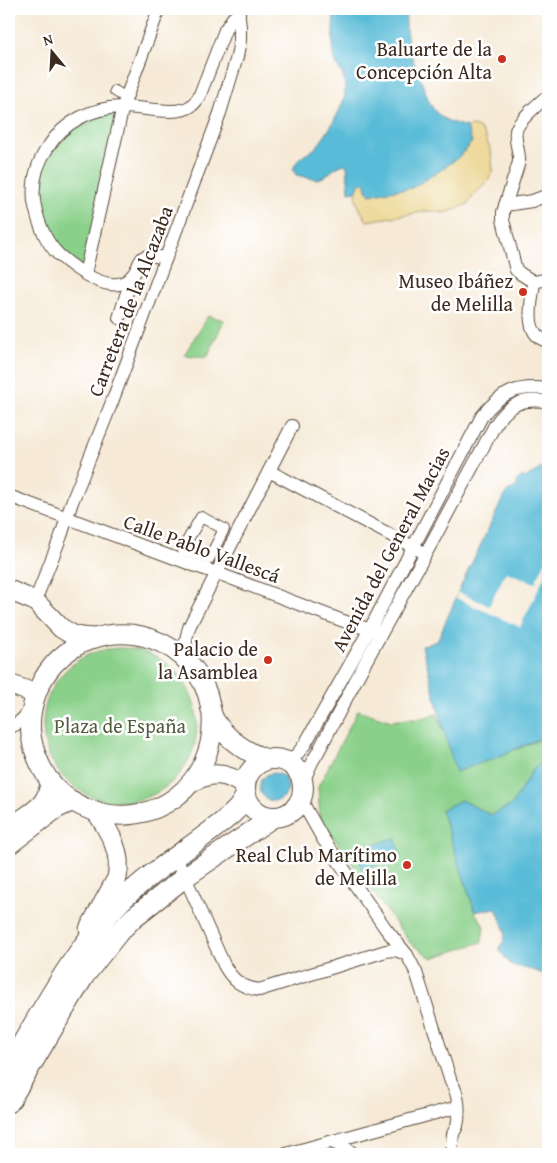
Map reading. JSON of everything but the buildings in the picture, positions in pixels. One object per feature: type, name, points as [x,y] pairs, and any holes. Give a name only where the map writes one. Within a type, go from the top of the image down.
[{"type":"main road","points":[[9,590],[35,601],[61,628],[71,634],[93,638]]},
{"type":"main road","points":[[110,634],[127,634],[144,636],[162,643],[176,651],[188,663],[203,683],[209,699],[212,716],[211,740],[207,756],[200,770],[181,793],[172,800],[147,812],[116,815],[96,812],[74,802],[50,781],[40,765],[34,748],[31,732],[34,701],[44,676],[69,650],[93,638],[110,634]]},
{"type":"main road","points":[[10,685],[34,701]]},
{"type":"main road","points":[[212,716],[233,742],[266,759]]},
{"type":"main road","points":[[70,966],[104,920],[121,902],[238,808],[245,791],[249,772],[253,766],[266,759],[274,758],[288,762],[300,774],[302,791],[296,807],[290,813],[274,817],[264,816],[256,811],[250,804],[245,791],[238,781],[230,777],[220,774],[210,775],[191,783]]},
{"type":"main road","points":[[9,829],[39,807],[48,796],[50,781]]},
{"type":"main road","points":[[9,845],[56,809],[74,802]]},
{"type":"main road","points":[[9,1102],[19,1061],[118,878],[120,868],[115,844],[96,812]]},
{"type":"main road","points":[[19,1061],[108,944],[134,917],[185,877],[274,817]]},
{"type":"street","points":[[85,274],[121,99],[159,9]]},
{"type":"street","points":[[166,258],[144,257],[140,260],[132,276],[122,284],[94,279],[66,261],[53,249],[44,233],[34,202],[39,162],[50,144],[76,119],[87,113],[107,108],[121,99],[171,111],[186,109],[191,106],[198,97],[225,30],[238,11]]},
{"type":"street","name":"Carretera de la Alcazaba","points":[[35,601],[220,113],[237,57],[240,40],[238,11]]},
{"type":"street","points":[[548,96],[518,125],[516,131],[520,156],[519,162],[503,212],[503,220],[516,270],[534,282],[548,279]]},
{"type":"street","points":[[505,205],[532,201],[548,195]]},
{"type":"street","points":[[119,318],[132,276]]},
{"type":"street","points":[[534,282],[530,320],[536,335],[548,341]]},
{"type":"street","name":"Avenida del General Macias","points":[[302,791],[312,762],[376,631],[413,547],[482,416],[490,406],[503,396],[517,390],[536,387],[548,389]]},
{"type":"street","name":"Avenida del General Macias","points":[[288,762],[295,757],[305,744],[426,554],[488,437],[502,415],[510,407],[522,401],[537,400],[548,402]]},
{"type":"street","points":[[188,663],[185,648],[190,625],[292,426]]},
{"type":"street","points":[[269,471],[426,554]]},
{"type":"street","name":"Calle Pablo Vallescá","points":[[9,496],[192,565],[217,572],[354,625],[376,631]]},
{"type":"street","points":[[201,517],[224,529],[213,551],[208,559],[182,550],[201,517]]},
{"type":"street","points":[[213,551],[225,556]]},
{"type":"street","points":[[162,643],[177,636],[190,625]]},
{"type":"street","points":[[9,727],[19,722],[34,701]]},
{"type":"street","points":[[302,791],[323,839],[386,929],[407,955],[416,972],[451,1082],[456,1090],[458,1102],[457,1122],[451,1154]]},
{"type":"street","points":[[180,855],[178,867],[185,877],[224,965],[230,975],[247,988],[259,990],[394,950],[399,950],[407,955]]},
{"type":"street","points":[[451,1082],[450,1109],[451,1125],[454,1133]]},
{"type":"street","points":[[286,1154],[450,1109]]},
{"type":"street","points":[[354,1154],[355,1144],[362,1133]]},
{"type":"street","points":[[331,1142],[346,1148],[354,1154]]},
{"type":"green space","points":[[123,106],[85,274],[49,243],[34,181],[67,126]]},
{"type":"green space","points":[[208,316],[224,320],[207,357],[184,355]]},
{"type":"green space","name":"Plaza de España","points":[[120,648],[135,649],[149,654],[163,661],[174,671],[184,682],[191,696],[196,710],[196,740],[191,754],[184,768],[174,779],[163,789],[149,796],[135,801],[120,802],[105,801],[91,796],[77,789],[66,779],[56,768],[49,754],[44,740],[43,725],[44,710],[49,696],[56,682],[66,671],[77,661],[91,654],[105,649]]},
{"type":"green space","name":"Real Club Marítimo de Melilla","points":[[358,710],[391,721],[413,718],[413,720],[437,714],[443,730],[517,749],[548,736],[548,758],[512,805],[491,815],[461,800],[441,810],[476,915],[484,927],[482,942],[432,958],[410,943],[320,819],[318,787]]},
{"type":"sand","points":[[467,127],[479,128],[485,136],[491,151],[493,170],[488,181],[468,204],[446,213],[429,211],[367,221],[356,198],[360,182],[366,183],[370,195],[412,188],[460,156],[472,142]]},
{"type":"water","points":[[335,9],[412,9],[406,14],[408,43],[429,101],[434,110],[443,118],[467,127],[472,142],[460,156],[412,188],[370,195],[366,184],[360,182],[356,191],[349,192],[346,164],[317,179],[296,175],[293,170],[297,161],[317,146],[336,117],[344,99],[344,79],[335,61],[333,51]]},
{"type":"water","points":[[548,464],[548,735],[498,757],[456,772],[422,646],[437,641],[457,594],[505,494],[518,485],[516,481],[523,476],[525,478]]},
{"type":"water","points":[[548,758],[548,977],[536,971],[511,965],[500,951],[505,931],[496,908],[475,912],[441,810],[461,800],[491,815],[512,805],[532,770]]},
{"type":"water","points":[[274,773],[284,777],[288,787],[284,797],[274,801],[264,797],[260,787],[264,777]]},
{"type":"water","points":[[395,838],[401,856],[362,869],[356,850]]},
{"type":"pier","points":[[548,557],[548,569],[520,627],[456,598],[458,592],[489,606],[506,572],[535,583]]},
{"type":"place","name":"Baluarte de la Concepción Alta","points":[[502,59]]},
{"type":"place","name":"Museo Ibáñez de Melilla","points":[[523,292]]},
{"type":"place","name":"Palacio de la Asamblea","points":[[268,660]]},
{"type":"place","name":"Real Club Marítimo de Melilla","points":[[407,865]]}]
